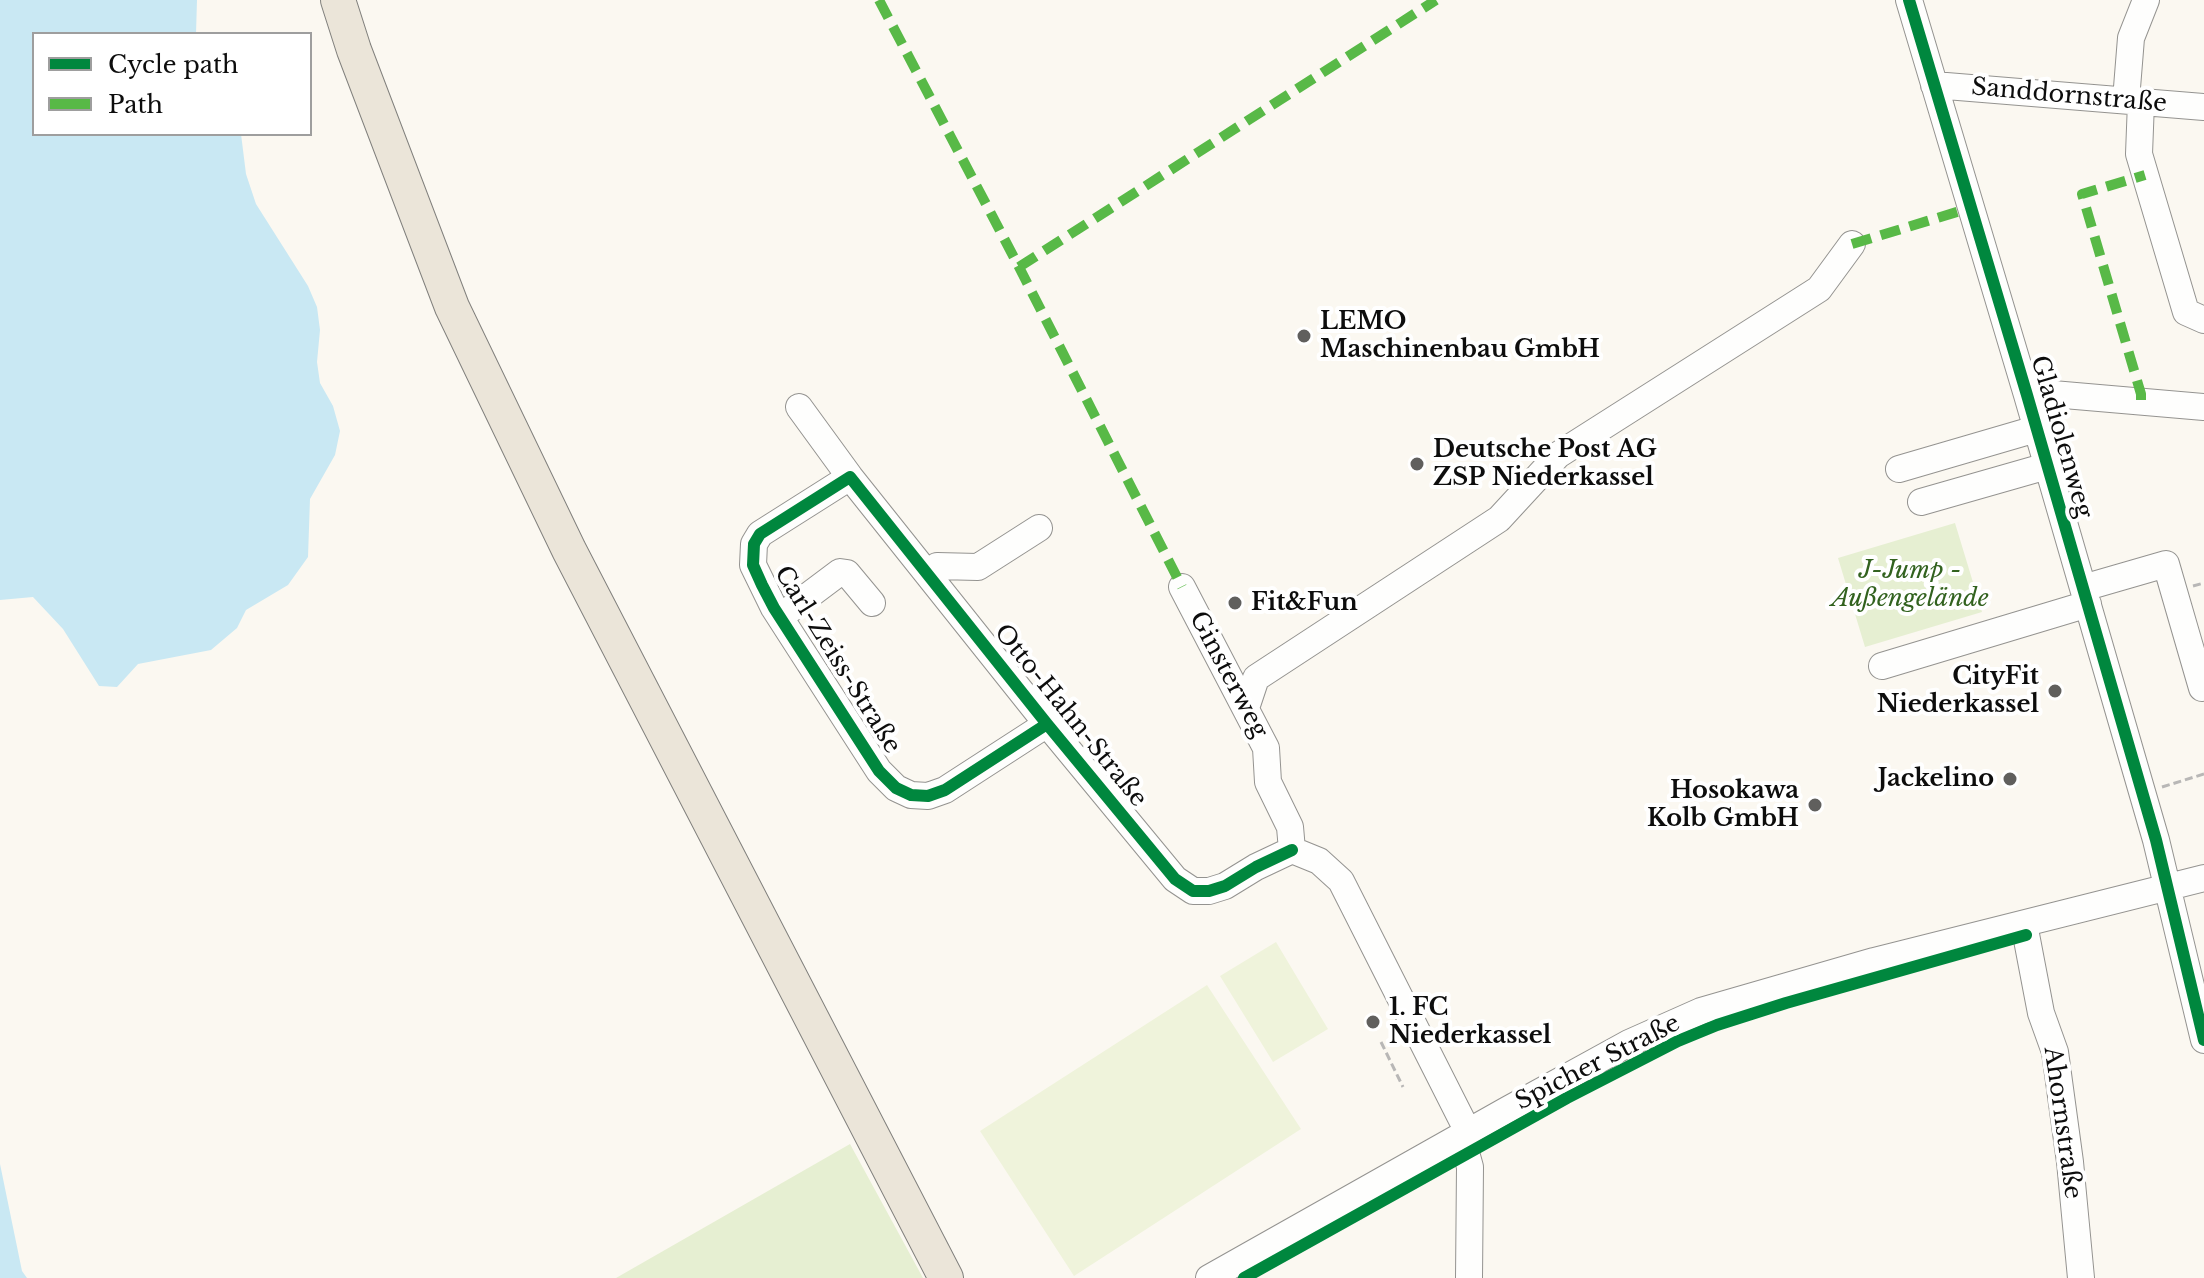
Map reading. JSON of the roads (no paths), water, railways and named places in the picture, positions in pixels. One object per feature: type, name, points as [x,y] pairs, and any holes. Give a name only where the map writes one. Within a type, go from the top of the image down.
[{"type":"main road","points":[[338,0],[354,50],[452,307],[569,550],[946,1278]]},
{"type":"street","name":"Gladiolenweg","points":[[1909,0],[2142,792],[2204,1040]]},
{"type":"street","points":[[2146,0],[2131,38],[2139,154],[2186,312],[2204,320]]},
{"type":"street","name":"Sanddornstraße","points":[[1934,85],[2204,107]]},
{"type":"street","points":[[1246,708],[1256,678],[1499,519],[1558,455],[1819,289],[1852,244]]},
{"type":"street","points":[[2027,395],[2041,393],[2204,407]]},
{"type":"street","name":"Otto-Hahn-Straße","points":[[799,407],[850,477],[1175,879],[1193,891],[1209,891],[1225,886],[1292,850]]},
{"type":"street","points":[[1899,469],[2036,429]]},
{"type":"street","points":[[1921,502],[2047,466]]},
{"type":"street","name":"Carl-Zeiss-Straße","points":[[850,477],[760,534],[754,544],[753,565],[780,617],[879,771],[896,788],[911,795],[928,796],[945,790],[1047,724]]},
{"type":"street","points":[[928,574],[937,566],[978,567],[1039,528]]},
{"type":"street","points":[[1882,666],[2085,596],[2166,564],[2202,688]]},
{"type":"street","points":[[780,617],[840,572],[847,573],[872,603]]},
{"type":"street","name":"Ginsterweg","points":[[1182,587],[1266,748],[1268,782],[1290,827],[1292,850]]},
{"type":"street","points":[[1292,850],[1319,861],[1341,881],[1468,1132],[1465,1149],[1470,1167],[1469,1278]]},
{"type":"street","name":"Spicher Straße","points":[[1209,1278],[1629,1043],[1701,1011],[1874,961],[2204,878]]},
{"type":"street","name":"Ahornstraße","points":[[2024,924],[2041,1013],[2055,1052],[2081,1278]]},
{"type":"water","points":[[0,0],[197,0],[196,32],[32,32],[32,136],[241,136],[246,174],[256,204],[308,286],[317,307],[320,383],[333,406],[340,431],[335,455],[310,499],[308,557],[288,585],[246,610],[237,628],[211,650],[138,664],[117,687],[99,686],[63,629],[33,597],[0,600]]},
{"type":"water","points":[[0,1164],[22,1271],[27,1278],[0,1278]]},
{"type":"place","name":"LEMO Maschinenbau GmbH","points":[[1304,336]]},
{"type":"place","name":"Deutsche Post AG ZSP Niederkassel","points":[[1417,464]]},
{"type":"place","name":"Fit&Fun","points":[[1235,603]]},
{"type":"place","name":"CityFit Niederkassel","points":[[2055,691]]},
{"type":"place","name":"Jackelino","points":[[2010,779]]},
{"type":"place","name":"Hosokawa Kolb GmbH","points":[[1815,805]]},
{"type":"place","name":"1. FC Niederkassel","points":[[1373,1022]]},
{"type":"park label","name":"J-Jump - Außengelände","points":[[1910,585]]}]
